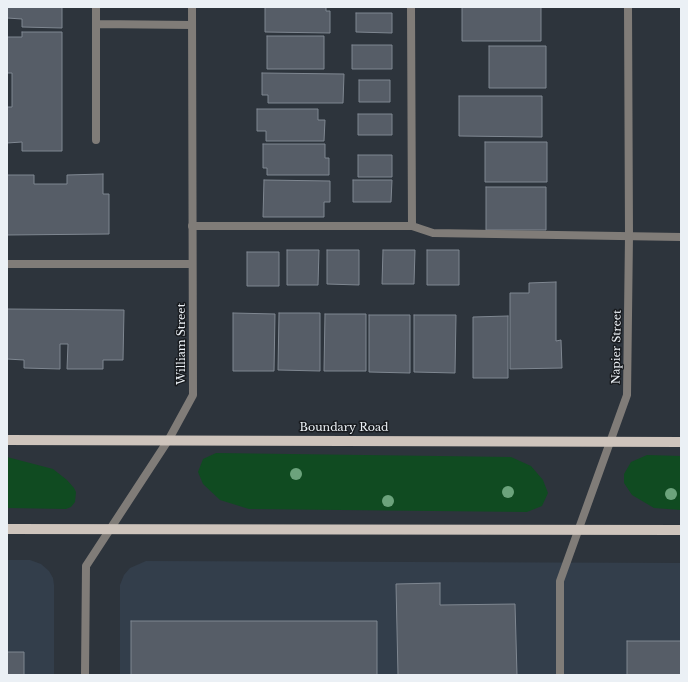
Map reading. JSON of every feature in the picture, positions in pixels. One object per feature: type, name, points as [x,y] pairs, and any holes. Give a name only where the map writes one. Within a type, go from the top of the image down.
[{"type":"main road","name":"Boundary Road","points":[[7,440],[169,439],[681,442]]},
{"type":"main road","points":[[7,529],[681,530]]},
{"type":"street","points":[[96,7],[96,140]]},
{"type":"street","name":"William Street","points":[[85,675],[86,566],[112,529],[169,439],[193,395],[192,7]]},
{"type":"street","points":[[411,7],[412,226]]},
{"type":"street","name":"Napier Street","points":[[560,675],[560,581],[627,395],[629,236],[628,7]]},
{"type":"street","points":[[96,24],[192,24]]},
{"type":"street","points":[[192,226],[412,226],[433,233],[681,237]]},
{"type":"street","points":[[7,264],[192,264]]},
{"type":"shaded area","points":[[7,560],[30,560],[41,564],[49,571],[53,578],[54,675],[7,675]]},
{"type":"shaded area","points":[[146,561],[681,563],[681,675],[120,675],[120,585],[124,575],[130,568]]},
{"type":"green space","points":[[216,453],[511,457],[531,466],[543,480],[548,493],[542,506],[527,512],[249,509],[220,500],[203,484],[198,472],[203,459]]},
{"type":"green space","points":[[647,455],[681,456],[681,510],[654,508],[632,495],[624,483],[624,474],[631,462]]},
{"type":"green space","points":[[7,457],[53,469],[67,480],[74,488],[76,492],[75,502],[71,507],[66,509],[7,508]]},
{"type":"building","points":[[7,7],[62,7],[62,28],[22,27],[22,19],[7,18]]},
{"type":"building","points":[[265,7],[326,7],[326,11],[330,11],[330,33],[265,32]]},
{"type":"building","points":[[462,7],[541,7],[541,41],[462,41]]},
{"type":"building","points":[[356,13],[392,13],[392,33],[356,32]]},
{"type":"building","points":[[22,32],[62,32],[62,151],[22,151],[22,142],[7,143],[7,107],[12,107],[12,73],[7,73],[7,37],[22,37]]},
{"type":"building","points":[[267,36],[324,36],[324,69],[267,69]]},
{"type":"building","points":[[352,45],[392,45],[392,69],[352,69]]},
{"type":"building","points":[[489,46],[546,46],[546,88],[489,88]]},
{"type":"building","points":[[262,73],[344,74],[343,103],[268,103],[268,95],[262,95]]},
{"type":"building","points":[[359,80],[390,80],[390,102],[359,102]]},
{"type":"building","points":[[459,96],[542,96],[542,137],[459,136]]},
{"type":"building","points":[[257,109],[318,109],[318,120],[325,120],[324,141],[266,141],[266,131],[257,131]]},
{"type":"building","points":[[358,114],[392,114],[392,135],[358,135]]},
{"type":"building","points":[[485,142],[547,142],[547,182],[485,182]]},
{"type":"building","points":[[263,144],[325,144],[325,158],[329,158],[329,175],[267,175],[267,168],[263,168]]},
{"type":"building","points":[[358,155],[392,155],[392,177],[358,177]]},
{"type":"building","points":[[103,174],[103,194],[109,194],[109,234],[7,235],[7,175],[34,175],[34,184],[67,184],[67,175]]},
{"type":"building","points":[[264,180],[330,181],[330,202],[324,202],[324,217],[263,217]]},
{"type":"building","points":[[353,180],[392,180],[391,202],[353,202]]},
{"type":"building","points":[[486,187],[546,187],[546,230],[486,230]]},
{"type":"building","points":[[287,250],[319,250],[318,285],[287,285]]},
{"type":"building","points":[[327,250],[359,250],[359,285],[327,284]]},
{"type":"building","points":[[383,250],[415,250],[414,284],[382,284]]},
{"type":"building","points":[[427,250],[459,250],[459,285],[427,285]]},
{"type":"building","points":[[247,252],[279,252],[279,286],[247,286]]},
{"type":"building","points":[[556,282],[556,341],[561,340],[562,368],[510,369],[510,293],[529,293],[529,283]]},
{"type":"building","points":[[7,309],[124,310],[123,360],[103,360],[103,369],[67,369],[68,344],[60,344],[60,369],[24,368],[24,360],[7,359]]},
{"type":"building","points":[[233,313],[275,314],[274,371],[233,371]]},
{"type":"building","points":[[279,313],[320,313],[320,371],[278,370]]},
{"type":"building","points":[[325,314],[366,314],[366,371],[324,371]]},
{"type":"building","points":[[369,315],[410,315],[410,373],[369,372]]},
{"type":"building","points":[[414,315],[456,315],[455,373],[414,372]]},
{"type":"building","points":[[508,316],[508,378],[473,378],[473,317]]},
{"type":"building","points":[[440,583],[440,605],[515,604],[517,675],[398,675],[396,584]]},
{"type":"building","points":[[131,621],[377,621],[377,675],[131,675]]},
{"type":"building","points":[[627,641],[681,641],[681,675],[627,675]]},
{"type":"building","points":[[7,652],[24,652],[24,675],[7,675]]}]
